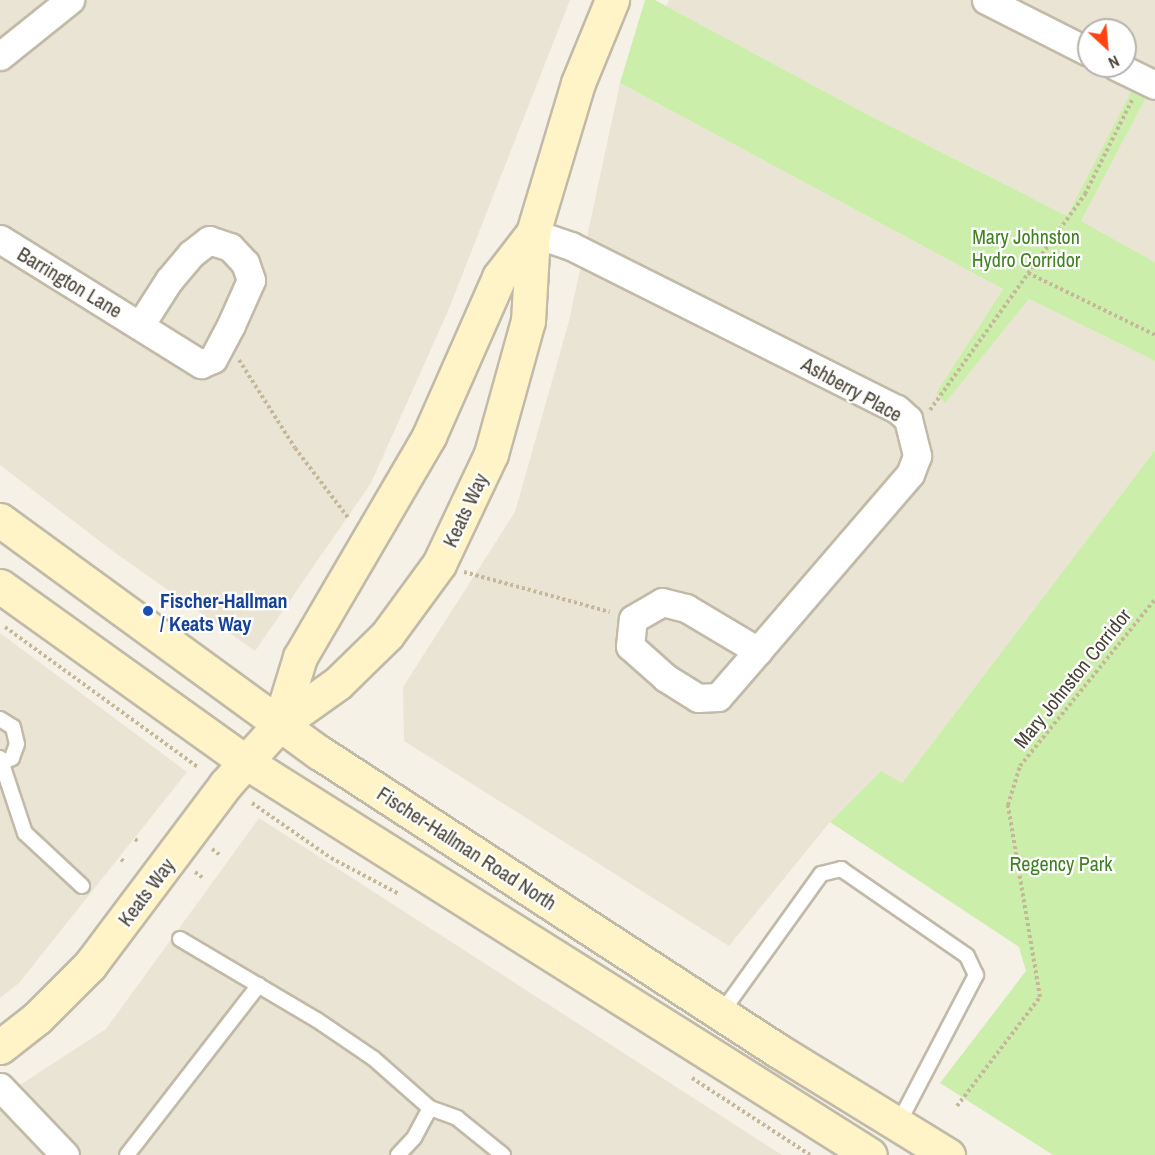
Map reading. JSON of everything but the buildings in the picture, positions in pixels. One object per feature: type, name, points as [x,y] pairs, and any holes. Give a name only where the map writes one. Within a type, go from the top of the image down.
[{"type":"main road","name":"Keats Way","points":[[0,1047],[37,1018],[90,965],[246,762],[279,725],[338,683],[387,635],[439,564],[491,454],[528,321],[533,233],[578,83],[612,0]]},
{"type":"main road","name":"Keats Way","points":[[279,725],[300,657],[429,436],[500,277],[533,233]]},
{"type":"main road","name":"Fischer-Hallman Road North","points":[[0,520],[279,725],[722,1012],[948,1155]]},
{"type":"main road","points":[[0,586],[246,762],[870,1155]]},
{"type":"street","points":[[0,56],[70,0]]},
{"type":"street","points":[[986,0],[1077,46]]},
{"type":"street","name":"Ashberry Place","points":[[533,233],[571,246],[897,409],[908,419],[914,433],[917,456],[910,474],[718,698],[698,699],[666,678],[630,646],[633,619]]},
{"type":"street","name":"Barrington Lane","points":[[0,239],[141,324],[201,364],[213,359],[250,280],[245,263],[230,247],[209,240],[191,254],[168,280],[141,324]]},
{"type":"street","points":[[633,619],[662,603],[686,608],[758,651]]},
{"type":"street","points":[[0,1087],[65,1155]]},
{"type":"lane","points":[[0,719],[13,727],[17,744],[12,758],[2,760],[26,833],[82,886]]},
{"type":"lane","points":[[722,1012],[821,874],[841,869],[967,956],[976,975],[898,1124]]},
{"type":"lane","points":[[180,939],[259,985],[373,1058],[430,1108],[457,1118],[503,1155]]},
{"type":"lane","points":[[127,1155],[259,985]]},
{"type":"lane","points":[[398,1155],[414,1138],[430,1108]]},
{"type":"path","points":[[914,433],[1085,194],[1148,82]]},
{"type":"path","points":[[1029,273],[1155,335]]},
{"type":"path","points":[[224,338],[295,448],[349,519]]},
{"type":"path","points":[[439,564],[633,619]]},
{"type":"path","name":"Mary Johnston Corridor","points":[[957,1106],[1040,997],[1008,805],[1020,766],[1155,599]]},
{"type":"path","points":[[0,623],[199,768]]},
{"type":"path","points":[[252,803],[331,858],[408,899]]},
{"type":"path","points":[[212,849],[220,855]]},
{"type":"path","points":[[195,872],[202,878]]},
{"type":"path","points":[[685,1074],[810,1155]]},
{"type":"shaded area","points":[[0,0],[570,0],[448,311],[371,483],[255,651],[114,552],[0,465]]},
{"type":"shaded area","points":[[669,0],[1155,0],[1155,262],[1081,221],[1146,96],[1132,91],[1067,216],[874,118],[666,6]]},
{"type":"shaded area","points":[[620,83],[1003,289],[936,393],[945,402],[1029,299],[1155,361],[1155,450],[902,783],[880,772],[830,822],[729,946],[404,741],[403,687],[515,512],[569,321]]},
{"type":"shaded area","points":[[0,633],[187,772],[19,983],[0,998]]},
{"type":"shaded area","points":[[259,818],[782,1155],[0,1155],[0,1098],[106,1029]]},
{"type":"green space","name":"Mary Johnston Hydro Corridor","points":[[645,0],[655,0],[874,118],[1067,216],[1132,90],[1146,97],[1081,221],[1155,262],[1155,361],[1029,299],[945,403],[936,393],[1003,289],[620,83]]},
{"type":"green space","name":"Regency Park","points":[[1155,450],[1155,1155],[1053,1155],[940,1083],[1026,971],[1019,947],[830,822],[881,771],[902,783]]},
{"type":"place","name":"Fischer-Hallman / Keats Way","points":[[148,611]]}]
